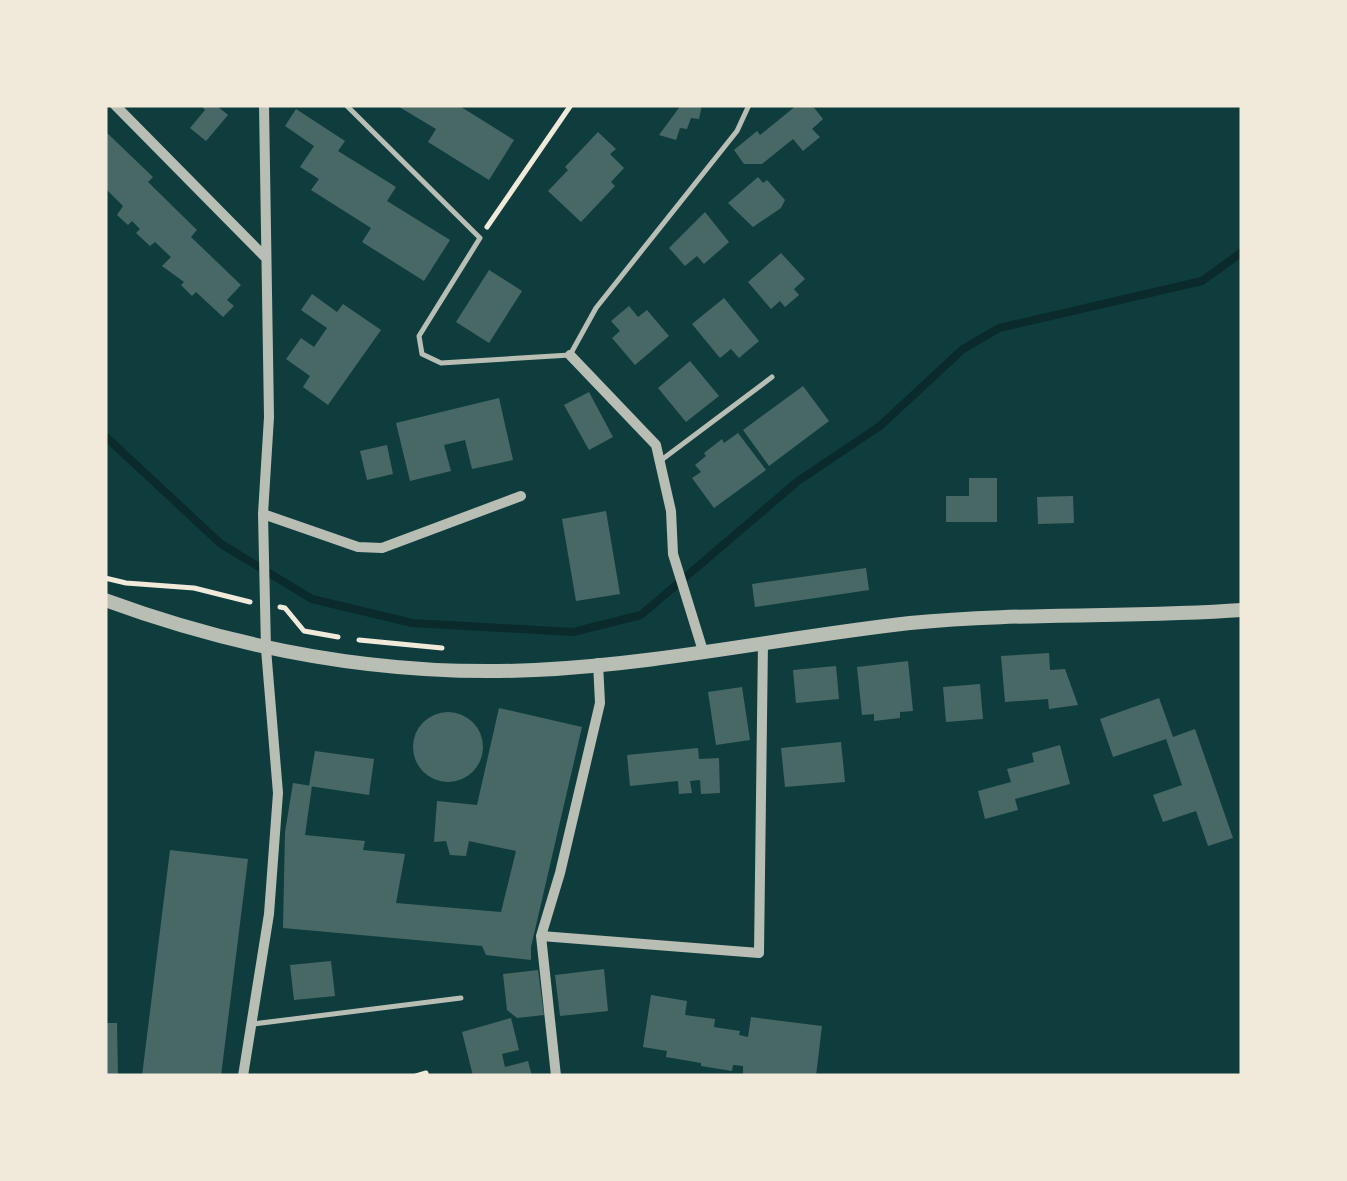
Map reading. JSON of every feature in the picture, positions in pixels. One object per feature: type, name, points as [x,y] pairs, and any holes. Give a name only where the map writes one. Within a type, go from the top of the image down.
[{"type":"street","points":[[114,105],[265,258]]},
{"type":"street","points":[[243,1076],[269,914],[278,793],[266,650],[263,514],[268,417],[264,105]]},
{"type":"street","points":[[570,356],[656,445],[671,511],[673,554],[703,651]]},
{"type":"street","points":[[263,514],[358,547],[382,548],[521,496]]},
{"type":"street","points":[[105,600],[266,650],[442,671],[538,670],[953,619],[1242,610]]},
{"type":"street","points":[[541,936],[759,954],[763,642]]},
{"type":"street","points":[[556,1076],[541,936],[600,703],[598,663]]},
{"type":"lane","points":[[346,105],[480,238],[418,336],[422,354],[441,363],[570,356],[596,308],[737,131],[749,105]]},
{"type":"lane","points":[[660,461],[772,376]]},
{"type":"lane","points":[[253,1024],[461,998]]},
{"type":"path","points":[[480,238],[571,105]]},
{"type":"path","points":[[105,578],[194,588],[266,602],[285,608],[304,631],[347,639],[452,648]]},
{"type":"path","points":[[416,1076],[426,1072]]},
{"type":"building","points":[[200,105],[216,105],[228,115],[206,141],[190,128],[205,110]]},
{"type":"building","points":[[396,105],[458,105],[514,140],[489,180],[428,142],[436,129]]},
{"type":"building","points":[[681,105],[702,105],[699,119],[691,118],[687,129],[680,128],[676,140],[659,135]]},
{"type":"building","points":[[797,105],[812,105],[823,119],[812,129],[820,137],[803,151],[793,139],[762,164],[744,164],[734,150]]},
{"type":"building","points":[[296,109],[345,141],[338,151],[396,187],[387,201],[450,240],[424,281],[362,242],[371,228],[311,190],[319,179],[300,167],[314,146],[285,126]]},
{"type":"building","points":[[105,131],[153,177],[148,182],[197,230],[191,237],[241,285],[227,300],[234,306],[223,317],[196,292],[192,296],[181,285],[184,282],[162,266],[171,257],[155,242],[150,246],[136,233],[140,229],[132,221],[128,225],[117,215],[123,206],[105,188]]},
{"type":"building","points":[[598,132],[616,149],[610,154],[624,168],[611,182],[615,186],[581,222],[548,191]]},
{"type":"building","points":[[758,177],[763,183],[767,180],[785,200],[781,208],[753,227],[728,203]]},
{"type":"building","points":[[705,212],[729,242],[704,264],[697,256],[685,266],[669,248]]},
{"type":"building","points":[[781,253],[805,279],[794,289],[799,295],[785,307],[780,301],[771,309],[748,282]]},
{"type":"building","points":[[489,270],[522,291],[489,343],[456,322]]},
{"type":"building","points":[[312,294],[337,312],[343,304],[381,330],[328,405],[303,387],[310,376],[286,359],[301,338],[314,347],[327,328],[301,310]]},
{"type":"building","points":[[724,298],[759,341],[739,358],[731,349],[720,358],[692,324]]},
{"type":"building","points":[[629,306],[638,317],[647,310],[669,336],[635,365],[612,338],[620,331],[611,321]]},
{"type":"building","points":[[690,361],[719,396],[686,422],[658,388]]},
{"type":"building","points":[[803,386],[829,421],[769,466],[743,430]]},
{"type":"building","points":[[589,392],[613,437],[589,450],[564,405]]},
{"type":"building","points":[[499,398],[513,460],[472,469],[465,440],[444,445],[451,471],[410,481],[396,423]]},
{"type":"building","points":[[738,433],[766,470],[714,508],[692,478],[701,472],[695,465],[722,439],[724,443]]},
{"type":"building","points":[[387,445],[393,474],[367,480],[360,451]]},
{"type":"building","points":[[969,478],[997,478],[997,522],[946,522],[946,496],[969,496]]},
{"type":"building","points":[[1073,496],[1074,523],[1038,524],[1037,497]]},
{"type":"building","points":[[606,511],[620,594],[576,601],[562,519]]},
{"type":"building","points":[[866,568],[869,590],[755,607],[752,584]]},
{"type":"building","points":[[1049,653],[1050,670],[1065,669],[1078,705],[1049,709],[1048,699],[1005,702],[1001,656]]},
{"type":"building","points":[[908,661],[913,711],[900,712],[900,718],[874,721],[874,714],[862,715],[857,667]]},
{"type":"building","points":[[836,666],[839,699],[796,703],[793,670]]},
{"type":"building","points":[[980,684],[983,719],[946,722],[943,687]]},
{"type":"building","points":[[742,687],[750,740],[716,745],[708,692]]},
{"type":"building","points":[[1159,698],[1173,737],[1195,729],[1233,838],[1208,846],[1196,811],[1163,822],[1153,795],[1182,785],[1166,739],[1113,757],[1100,719]]},
{"type":"building","points":[[499,708],[582,727],[531,960],[486,955],[482,946],[283,928],[285,832],[293,783],[312,786],[305,835],[365,841],[363,850],[405,854],[396,903],[501,912],[516,851],[469,841],[466,856],[450,855],[446,841],[434,842],[437,801],[477,805]]},
{"type":"building","points":[[448,712],[473,722],[483,747],[473,772],[448,782],[423,772],[413,747],[423,722]]},
{"type":"building","points":[[841,742],[845,782],[785,787],[781,748]]},
{"type":"building","points":[[1060,745],[1070,784],[1015,799],[1018,810],[985,819],[978,791],[1011,782],[1007,769],[1034,762],[1032,753]]},
{"type":"building","points":[[698,748],[699,759],[719,758],[720,793],[701,794],[700,780],[690,781],[692,793],[679,794],[678,781],[630,786],[627,755]]},
{"type":"building","points":[[315,751],[374,759],[369,795],[309,786]]},
{"type":"building","points":[[170,850],[248,859],[221,1076],[142,1076]]},
{"type":"building","points":[[331,961],[335,996],[294,1000],[290,965]]},
{"type":"building","points":[[604,969],[608,1011],[560,1016],[555,975]]},
{"type":"building","points":[[538,970],[544,1015],[517,1018],[507,1010],[503,974]]},
{"type":"building","points":[[651,995],[687,1001],[685,1015],[715,1019],[714,1027],[740,1031],[739,1035],[748,1037],[751,1017],[822,1026],[816,1076],[743,1076],[743,1066],[733,1065],[732,1071],[701,1066],[666,1057],[667,1051],[643,1047]]},
{"type":"building","points":[[511,1018],[519,1050],[502,1054],[505,1067],[528,1061],[532,1076],[473,1076],[462,1032]]},
{"type":"building","points":[[105,1023],[117,1023],[118,1076],[105,1076]]},
{"type":"waterway","points":[[105,436],[221,544],[312,599],[412,623],[573,632],[641,615],[798,481],[880,426],[963,349],[999,328],[1202,281],[1242,252]]}]
